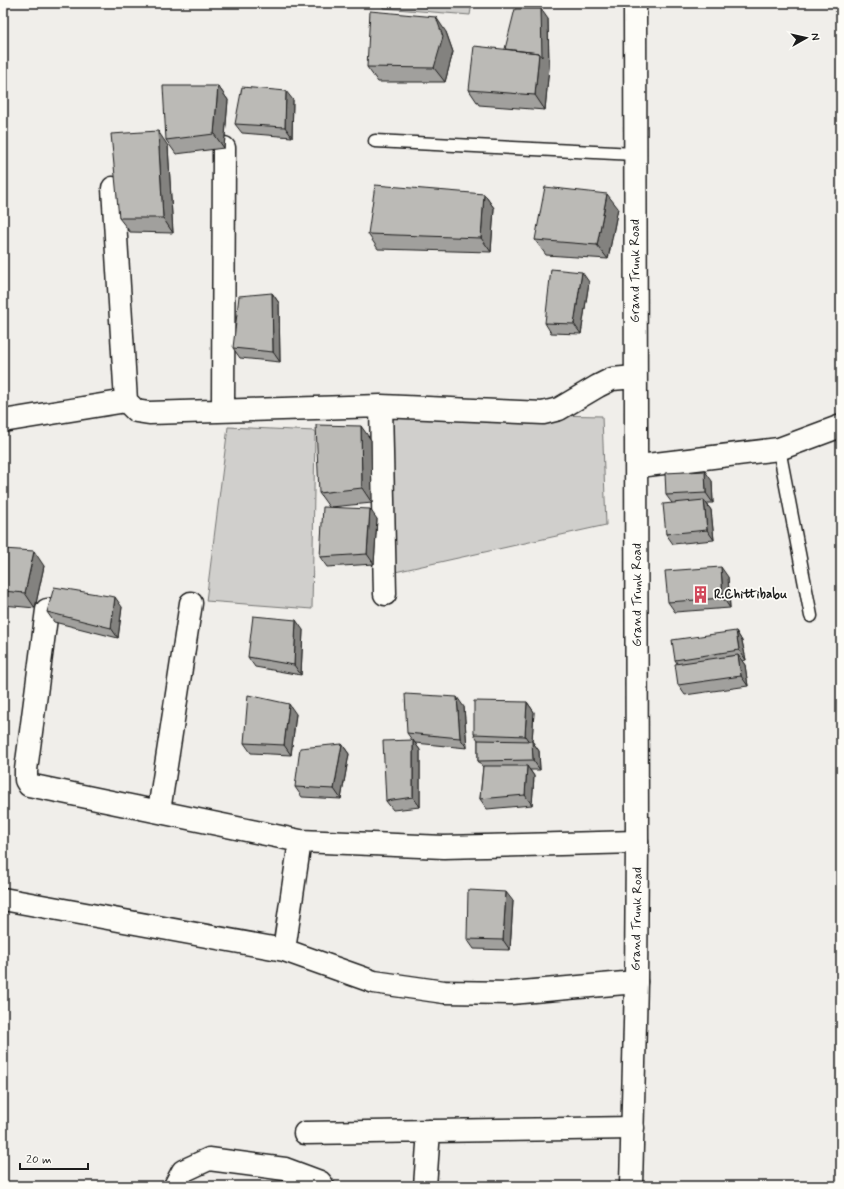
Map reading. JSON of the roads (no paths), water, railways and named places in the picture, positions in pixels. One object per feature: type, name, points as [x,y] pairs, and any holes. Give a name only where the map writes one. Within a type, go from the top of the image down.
[{"type":"street","name":"Grand Trunk Road","points":[[631,1186],[638,842],[635,377],[635,3]]},
{"type":"street","name":"Grand Trunk Road","points":[[646,1186],[652,834],[647,465],[650,3]]},
{"type":"street","points":[[223,411],[224,148]]},
{"type":"street","points":[[113,188],[126,401],[136,411],[149,413],[381,406],[543,413],[559,409],[598,386],[612,380],[635,377]]},
{"type":"street","points":[[3,421],[126,401]]},
{"type":"street","points":[[381,406],[385,594]]},
{"type":"street","points":[[647,465],[779,449],[841,426]]},
{"type":"street","points":[[159,811],[191,603]]},
{"type":"street","points":[[47,610],[26,770],[26,780],[29,785],[300,841],[444,847],[638,842]]},
{"type":"street","points":[[284,950],[300,841]]},
{"type":"street","points":[[3,899],[284,950],[374,982],[444,992],[511,992],[636,982]]},
{"type":"street","points":[[305,1133],[633,1128]]},
{"type":"street","points":[[425,1186],[429,1131]]},
{"type":"street","points":[[175,1186],[183,1171],[209,1159],[285,1169],[320,1182],[323,1186]]},
{"type":"lane","points":[[375,141],[635,154]]},
{"type":"lane","points":[[779,449],[811,616]]},
{"type":"place","name":"R.Chittibabu","points":[[701,594]]}]
